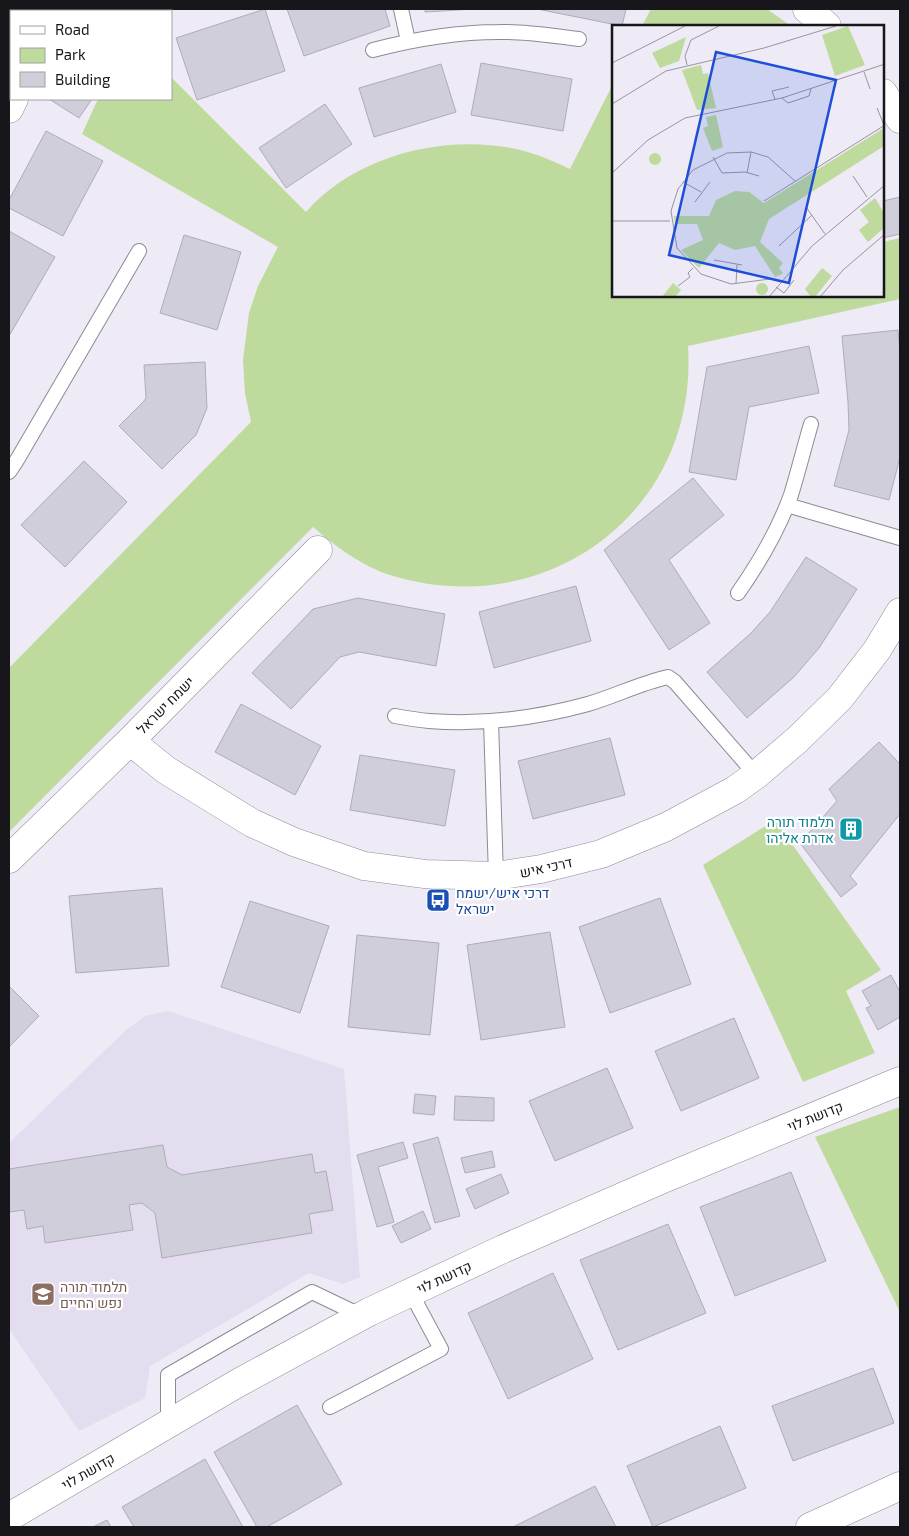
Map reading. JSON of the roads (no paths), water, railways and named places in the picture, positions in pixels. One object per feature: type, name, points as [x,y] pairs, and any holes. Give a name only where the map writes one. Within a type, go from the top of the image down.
[{"type":"street","points":[[807,9],[826,25]]},
{"type":"street","points":[[884,95],[900,120]]},
{"type":"street","name":"ישמח ישראל","points":[[9,859],[318,550]]},
{"type":"street","name":"דרכי איש","points":[[130,740],[166,770],[244,818],[294,842],[364,866],[425,874],[496,876],[541,869],[602,854],[666,827],[735,790],[756,775],[797,740],[840,698],[877,650],[900,612]]},
{"type":"street","name":"קדושת לוי","points":[[9,1517],[238,1383],[362,1316],[503,1249],[663,1179],[900,1081]]},
{"type":"street","points":[[810,1527],[900,1486]]},
{"type":"lane","points":[[401,9],[408,41]]},
{"type":"lane","points":[[373,50],[408,41],[453,34],[500,32],[579,39]]},
{"type":"lane","points":[[9,472],[139,251]]},
{"type":"lane","points":[[738,593],[757,566],[787,505],[811,424]]},
{"type":"lane","points":[[787,505],[900,538]]},
{"type":"lane","points":[[395,716],[445,722],[491,721],[547,713],[588,704],[668,677],[675,682],[756,775]]},
{"type":"lane","points":[[491,721],[496,876]]},
{"type":"lane","points":[[168,1424],[168,1375],[312,1292],[362,1316]]},
{"type":"lane","points":[[330,1407],[441,1349],[411,1293]]},
{"type":"place","name":"תלמוד תורה אדרת אליהו","points":[[851,829]]},
{"type":"place","name":"דרכי איש/ישמח ישראל","points":[[438,900]]},
{"type":"place","name":"תלמוד תורה נפש החיים","points":[[43,1294]]}]
